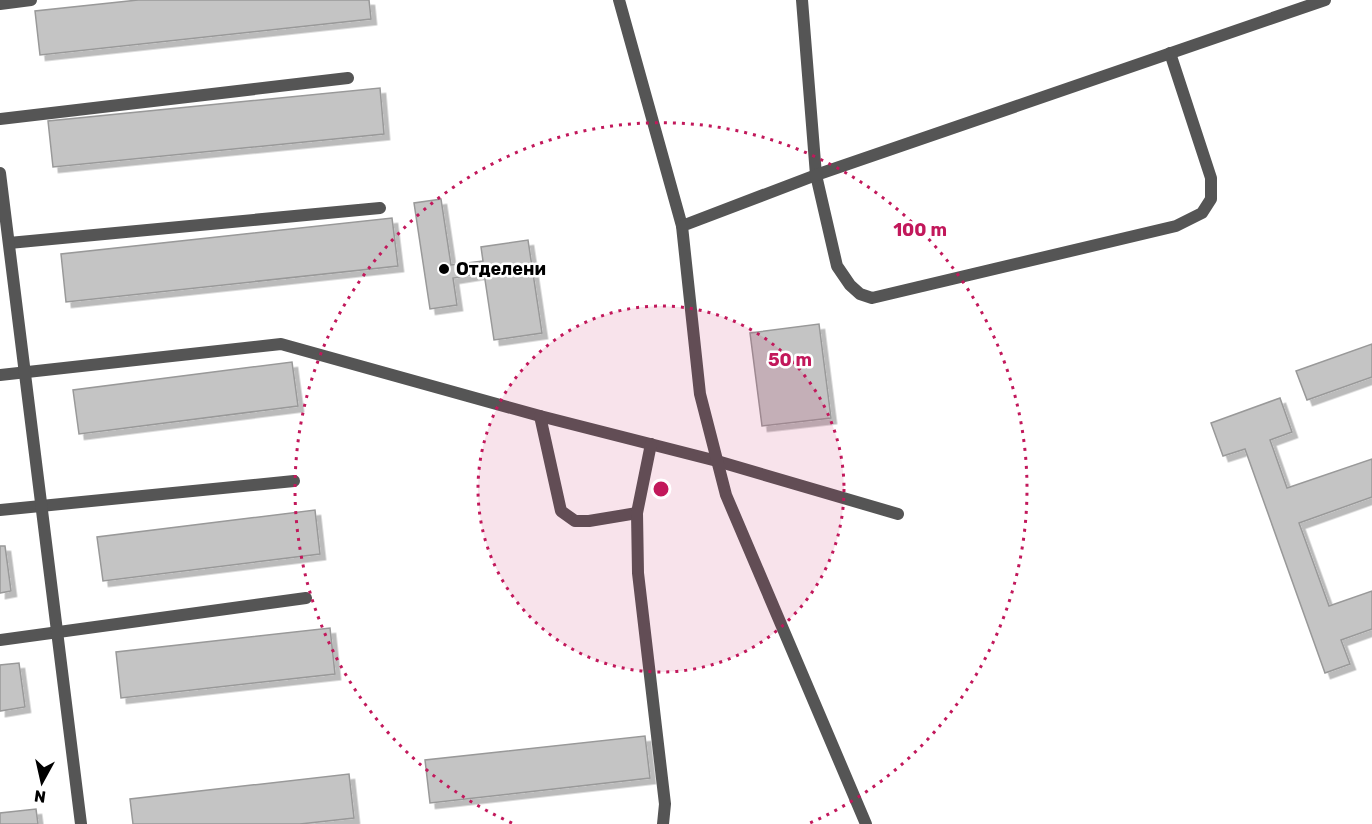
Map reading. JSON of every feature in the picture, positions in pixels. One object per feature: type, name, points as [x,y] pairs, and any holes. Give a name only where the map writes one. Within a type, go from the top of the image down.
[{"type":"street","points":[[0,4],[31,0]]},
{"type":"street","points":[[619,0],[682,226],[700,394],[726,495],[866,824]]},
{"type":"street","points":[[802,0],[816,176],[837,266],[850,285],[860,294],[872,298],[1176,226],[1202,213],[1211,199],[1211,178],[1170,53]]},
{"type":"street","points":[[682,226],[816,176],[1322,0]]},
{"type":"street","points":[[0,119],[348,78]]},
{"type":"street","points":[[0,173],[81,824]]},
{"type":"street","points":[[9,243],[380,208]]},
{"type":"street","points":[[0,375],[281,344],[540,416],[717,461],[898,514]]},
{"type":"street","points":[[540,416],[561,511],[575,521],[589,522],[637,513]]},
{"type":"street","points":[[651,444],[637,513],[638,573],[662,782],[663,824]]},
{"type":"street","points":[[0,510],[41,504],[294,481]]},
{"type":"street","points":[[0,640],[306,598]]},
{"type":"building","points":[[138,0],[369,0],[371,19],[40,55],[35,11]]},
{"type":"building","points":[[380,88],[384,134],[53,167],[48,121]]},
{"type":"building","points":[[441,199],[451,265],[483,261],[481,247],[528,240],[542,333],[494,340],[484,273],[453,278],[457,305],[430,309],[414,203]]},
{"type":"building","points":[[392,218],[398,266],[66,302],[61,254]]},
{"type":"building","points":[[819,324],[831,418],[762,426],[750,333]]},
{"type":"building","points":[[1372,344],[1372,377],[1307,400],[1296,371]]},
{"type":"building","points":[[292,362],[298,406],[79,434],[73,390]]},
{"type":"building","points":[[1280,398],[1292,432],[1270,440],[1287,488],[1372,459],[1372,497],[1299,523],[1329,606],[1372,591],[1372,629],[1341,640],[1350,664],[1325,673],[1245,449],[1223,456],[1211,423]]},
{"type":"building","points":[[315,510],[320,554],[103,581],[97,537]]},
{"type":"building","points":[[0,546],[5,546],[11,591],[0,593]]},
{"type":"building","points":[[330,628],[335,674],[121,698],[116,652]]},
{"type":"building","points":[[19,663],[25,707],[0,711],[0,665]]},
{"type":"building","points":[[645,736],[650,778],[430,803],[425,760]]},
{"type":"building","points":[[349,774],[354,818],[300,824],[133,824],[130,799]]},
{"type":"building","points":[[36,809],[38,824],[0,824],[0,813]]},
{"type":"place","name":"Отделени","points":[[444,269]]}]
